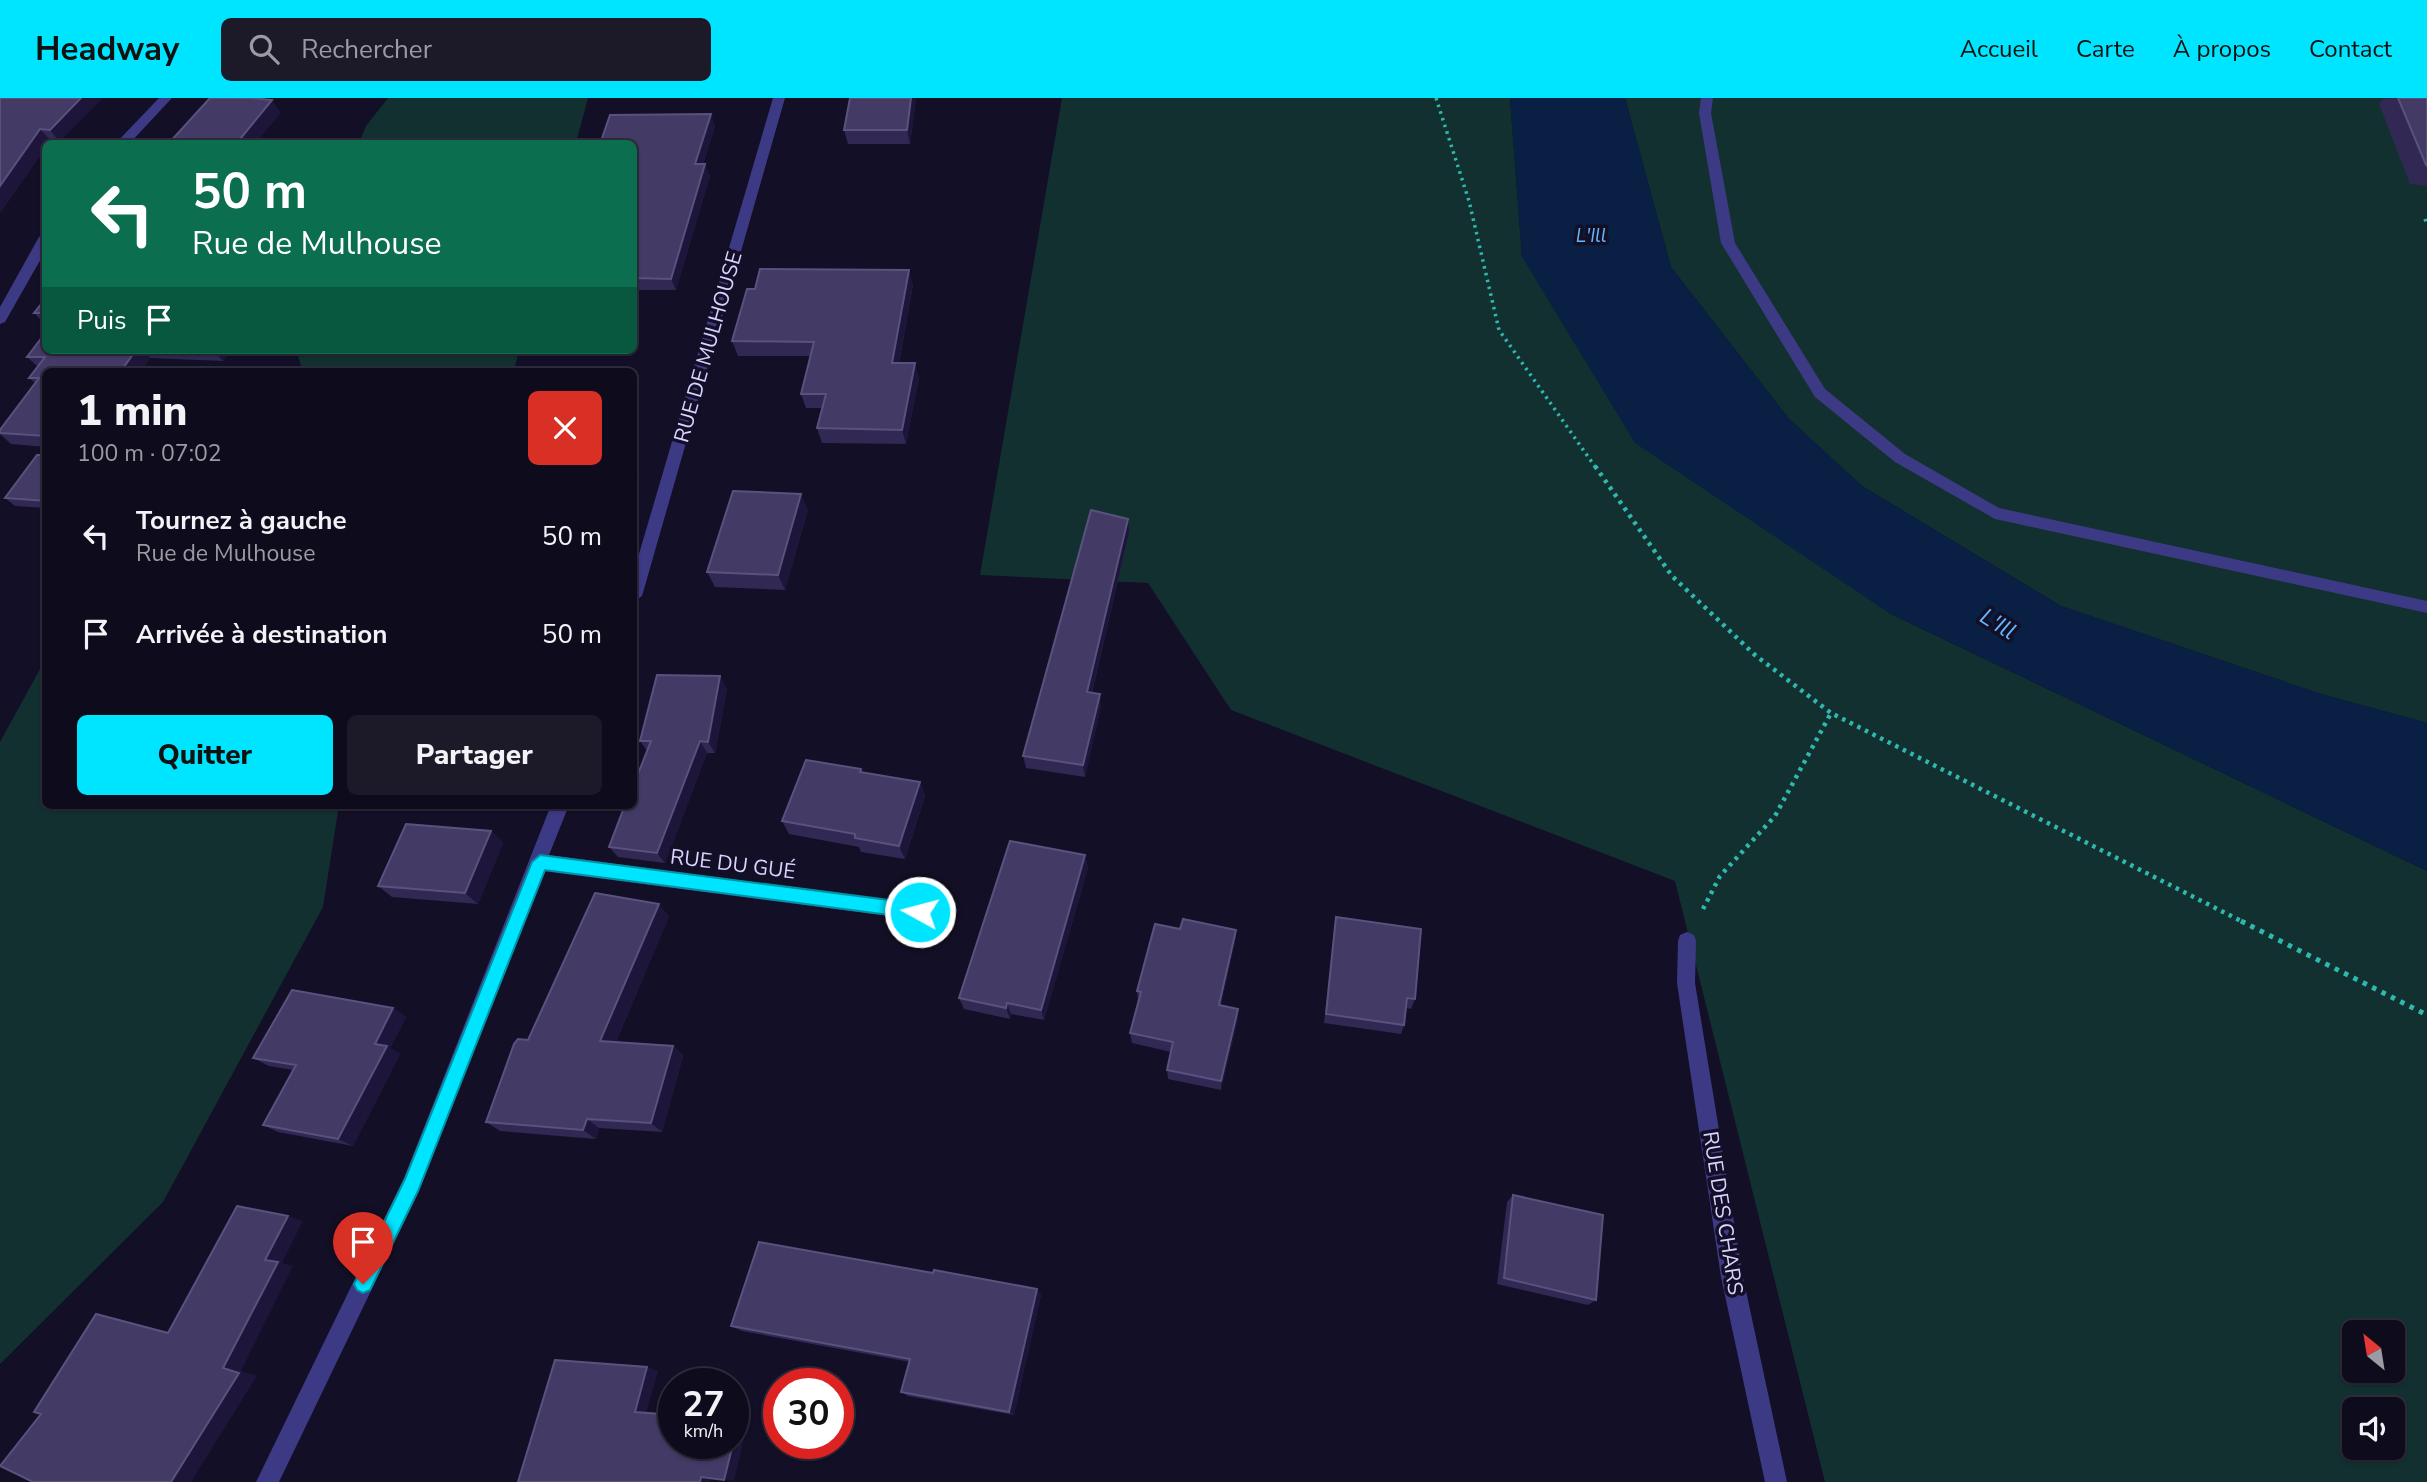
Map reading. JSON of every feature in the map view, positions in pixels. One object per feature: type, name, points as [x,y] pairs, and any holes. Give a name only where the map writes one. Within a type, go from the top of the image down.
[{"type":"street","points":[[125,140],[166,98]]},
{"type":"street","name":"RUE DE MULHOUSE","points":[[637,586],[779,98]]},
{"type":"street","points":[[1707,98],[1705,113],[1728,243],[1820,393],[1900,458],[1995,513],[2427,607]]},
{"type":"street","points":[[0,319],[42,244]]},
{"type":"street","points":[[267,1482],[412,1184],[559,809]]},
{"type":"street","name":"RUE DU GUÉ","points":[[540,862],[920,912]]},
{"type":"street","name":"RUE DES CHARS","points":[[1687,941],[1686,983],[1732,1277],[1776,1482]]},
{"type":"path","points":[[1436,98],[1469,201],[1499,330],[1672,576],[1755,655],[1831,713],[2427,1015]]},
{"type":"path","points":[[2425,219],[2427,225]]},
{"type":"path","points":[[1687,941],[1720,876],[1775,816],[1831,713]]},
{"type":"green space","points":[[388,98],[588,98],[577,140],[360,140],[366,126]]},
{"type":"green space","points":[[1062,98],[1510,98],[1522,257],[1889,613],[2427,871],[2427,1482],[1825,1482],[1675,881],[1231,710],[1148,583],[980,575]]},
{"type":"green space","points":[[1625,98],[2427,98],[2427,723],[2321,694],[2061,606],[1862,486],[1789,419],[1671,267]]},
{"type":"green space","points":[[297,354],[518,354],[515,368],[302,368]]},
{"type":"green space","points":[[42,665],[42,809],[338,809],[323,907],[163,1202],[0,1364],[0,742]]},
{"type":"water","name":"L'Ill","points":[[1510,98],[1625,98],[1671,267],[1789,419],[1862,486],[2061,606],[2321,694],[2427,723],[2427,871],[1889,613],[1635,443],[1522,257]]},
{"type":"building","points":[[0,98],[81,98],[50,130],[40,129],[0,186]]},
{"type":"building","points":[[210,98],[272,100],[239,140],[172,140]]},
{"type":"building","points":[[850,98],[911,98],[907,130],[844,130]]},
{"type":"building","points":[[2398,98],[2427,98],[2427,166],[2426,165]]},
{"type":"building","points":[[711,114],[695,164],[705,164],[671,279],[637,278],[637,140],[601,140],[610,115]]},
{"type":"building","points":[[760,269],[909,270],[892,363],[915,363],[902,430],[817,428],[826,394],[801,394],[814,342],[732,341],[747,289],[755,289]]},
{"type":"building","points":[[42,303],[42,313],[34,313]]},
{"type":"building","points":[[42,337],[42,354],[133,354],[123,368],[42,368],[42,436],[0,433],[39,378],[29,378],[45,357],[27,357]]},
{"type":"building","points":[[37,455],[42,455],[42,501],[5,498]]},
{"type":"building","points":[[733,491],[801,494],[778,575],[707,572]]},
{"type":"building","points":[[1091,510],[1128,519],[1087,692],[1100,694],[1083,765],[1023,756]]},
{"type":"building","points":[[657,675],[720,676],[708,742],[700,741],[657,853],[609,847],[623,809],[637,809],[637,776],[651,741],[640,741]]},
{"type":"building","points":[[806,760],[920,782],[899,846],[855,838],[855,834],[782,821]]},
{"type":"building","points":[[406,824],[491,831],[465,893],[378,886]]},
{"type":"building","points":[[1010,841],[1085,855],[1041,1010],[1007,1003],[1006,1008],[959,998]]},
{"type":"building","points":[[595,893],[659,904],[600,1041],[673,1046],[651,1123],[587,1119],[583,1130],[486,1122],[514,1044],[518,1039],[528,1040]]},
{"type":"building","points":[[1336,917],[1421,929],[1415,999],[1407,998],[1404,1025],[1326,1014]]},
{"type":"building","points":[[1183,919],[1236,930],[1219,1005],[1238,1009],[1221,1081],[1167,1070],[1173,1042],[1130,1033],[1141,992],[1137,991],[1155,924],[1180,929]]},
{"type":"building","points":[[292,990],[393,1008],[375,1044],[387,1046],[338,1139],[263,1125],[296,1065],[253,1058]]},
{"type":"building","points":[[1513,1195],[1603,1215],[1596,1300],[1504,1278]]},
{"type":"building","points":[[237,1206],[288,1216],[265,1260],[278,1262],[223,1368],[239,1373],[171,1482],[33,1482],[0,1466],[41,1414],[34,1412],[96,1314],[168,1333]]},
{"type":"building","points":[[759,1242],[1037,1289],[1009,1412],[901,1392],[910,1359],[731,1326]]},
{"type":"building","points":[[555,1360],[647,1367],[635,1412],[658,1414],[658,1459],[729,1459],[724,1480],[701,1477],[700,1482],[518,1482]]},
{"type":"route","points":[[363,1284],[412,1184],[540,862],[920,912]]}]
